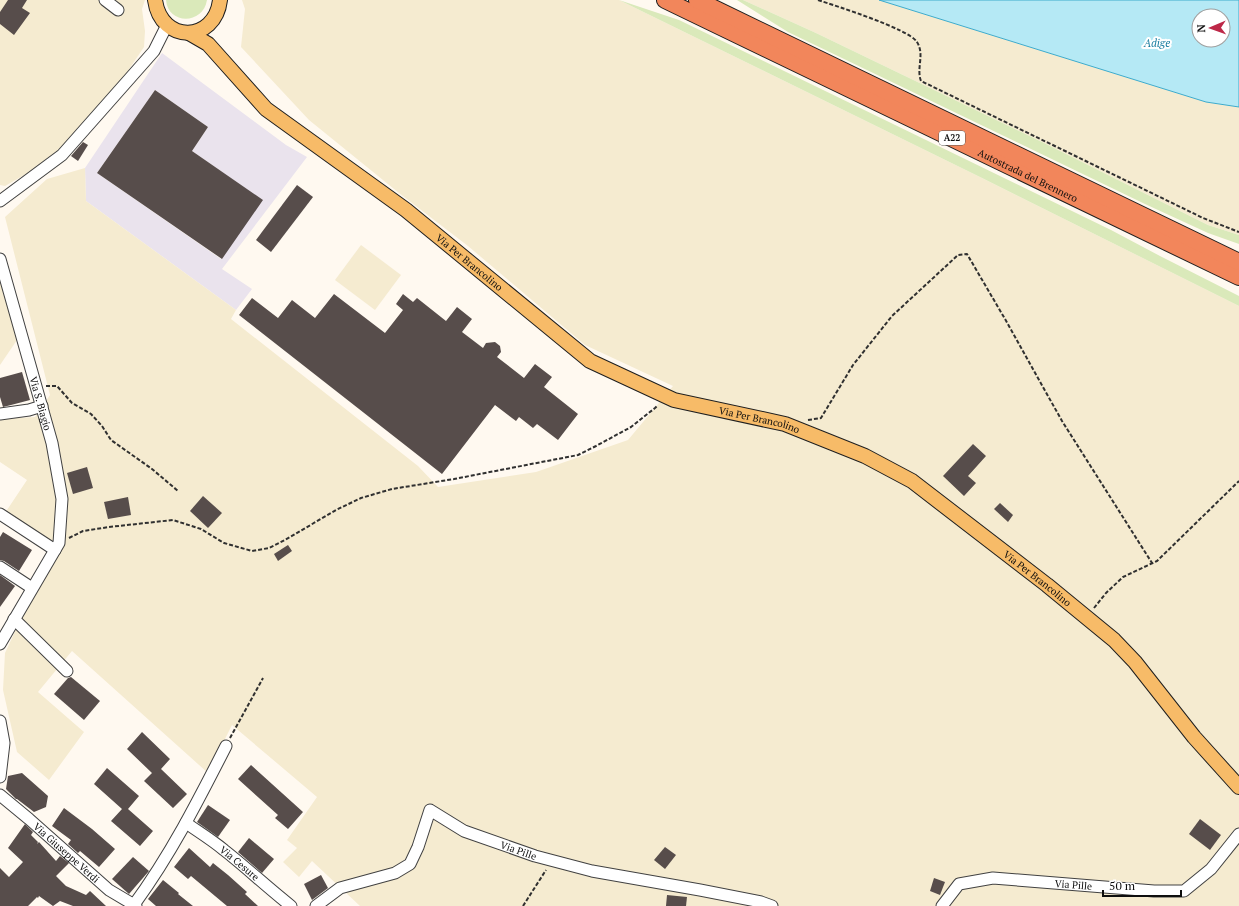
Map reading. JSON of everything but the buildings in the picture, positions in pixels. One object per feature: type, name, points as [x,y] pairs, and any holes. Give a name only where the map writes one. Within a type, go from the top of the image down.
[{"type":"highway","name":"Autostrada del Brennero","points":[[665,0],[1239,277]]},
{"type":"highway","name":"Autostrada del Brennero","points":[[697,0],[1239,262]]},
{"type":"main road","points":[[155,0],[156,9],[160,18],[167,25],[178,31],[190,33],[208,44],[249,90]]},
{"type":"main road","points":[[190,33],[202,30],[207,26],[219,9],[220,0]]},
{"type":"main road","points":[[207,26],[211,35],[249,90]]},
{"type":"main road","name":"Via Per Brancolino","points":[[249,90],[266,109],[406,210],[590,361],[674,400],[785,424],[865,456],[912,481],[1048,585],[1114,640],[1135,662],[1194,737],[1239,787]]},
{"type":"street","points":[[105,0],[118,10]]},
{"type":"street","points":[[0,201],[62,155],[154,51],[167,25]]},
{"type":"street","name":"Via S. Biagio","points":[[0,259],[52,443],[62,499],[57,546],[0,642]]},
{"type":"street","points":[[0,414],[29,410],[42,406]]},
{"type":"street","points":[[0,514],[57,546]]},
{"type":"street","points":[[0,567],[32,588]]},
{"type":"street","points":[[14,619],[67,672]]},
{"type":"street","points":[[0,721],[4,743],[0,777]]},
{"type":"street","points":[[134,906],[163,863],[186,823],[226,746]]},
{"type":"street","name":"Via Giuseppe Verdi","points":[[0,796],[29,819],[110,890],[134,906]]},
{"type":"street","name":"Via Pille","points":[[316,906],[340,888],[395,873],[410,864],[418,847],[430,810],[464,831],[552,861],[592,871],[700,890],[761,902],[772,906]]},
{"type":"street","name":"Via Cesure","points":[[186,823],[224,850],[291,906]]},
{"type":"street","name":"Via Pille","points":[[942,906],[959,884],[993,878],[1154,891],[1184,891],[1210,869],[1239,834]]},
{"type":"path","points":[[818,0],[888,25],[911,35],[917,41],[921,51],[919,76],[921,81],[1203,218],[1239,232]]},
{"type":"path","points":[[806,420],[821,418],[853,365],[892,316],[958,255],[967,254],[1062,421],[1152,563]]},
{"type":"path","points":[[36,386],[57,386],[72,403],[92,414],[111,440],[152,469],[178,491]]},
{"type":"path","points":[[57,546],[82,531],[173,520],[201,529],[224,543],[252,551],[269,548],[336,510],[362,498],[392,489],[454,479],[578,455],[631,427],[655,408],[665,396]]},
{"type":"path","points":[[1088,618],[1106,593],[1123,577],[1157,561],[1239,481]]},
{"type":"path","points":[[226,746],[263,678]]},
{"type":"path","points":[[523,906],[552,861]]},
{"type":"shaded area","points":[[0,0],[145,0],[142,9],[145,31],[144,47],[113,93],[73,138],[33,170],[5,186],[0,185]]},
{"type":"shaded area","points":[[242,0],[619,0],[1239,306],[1239,906],[360,906],[312,861],[299,877],[283,862],[297,848],[287,840],[317,797],[232,725],[208,773],[72,651],[38,692],[84,732],[49,780],[17,752],[3,690],[5,653],[26,608],[61,551],[47,539],[5,513],[27,480],[0,462],[0,419],[35,417],[50,395],[5,217],[47,179],[85,168],[86,201],[236,310],[231,319],[418,466],[438,487],[536,472],[628,440],[673,386],[585,345],[468,246],[399,193],[309,120],[241,47],[245,9]]},
{"type":"shaded area","points":[[743,0],[879,0],[1206,102],[1239,107],[1239,235],[1208,225],[1042,142],[816,33]]},
{"type":"shaded area","points":[[162,53],[286,145],[307,157],[222,269],[252,289],[236,310],[86,201],[85,168]],"holes":[[[155,90],[208,127],[192,151],[262,200],[221,259],[97,173]]]},
{"type":"shaded area","points":[[361,245],[401,275],[375,310],[335,280]]},
{"type":"shaded area","points":[[0,270],[17,340],[0,365]]},
{"type":"green space","points":[[166,0],[207,0],[204,8],[199,14],[193,18],[186,19],[179,18],[173,14],[168,8]]},
{"type":"green space","points":[[619,0],[679,20],[1111,230],[1239,296],[1239,306],[982,178]]},
{"type":"green space","points":[[737,0],[743,0],[816,33],[1042,142],[1208,225],[1239,235],[1239,244],[1208,233],[1145,204],[788,32]]},
{"type":"water","name":"Adige","points":[[879,0],[1239,0],[1239,107],[1206,102]]}]
